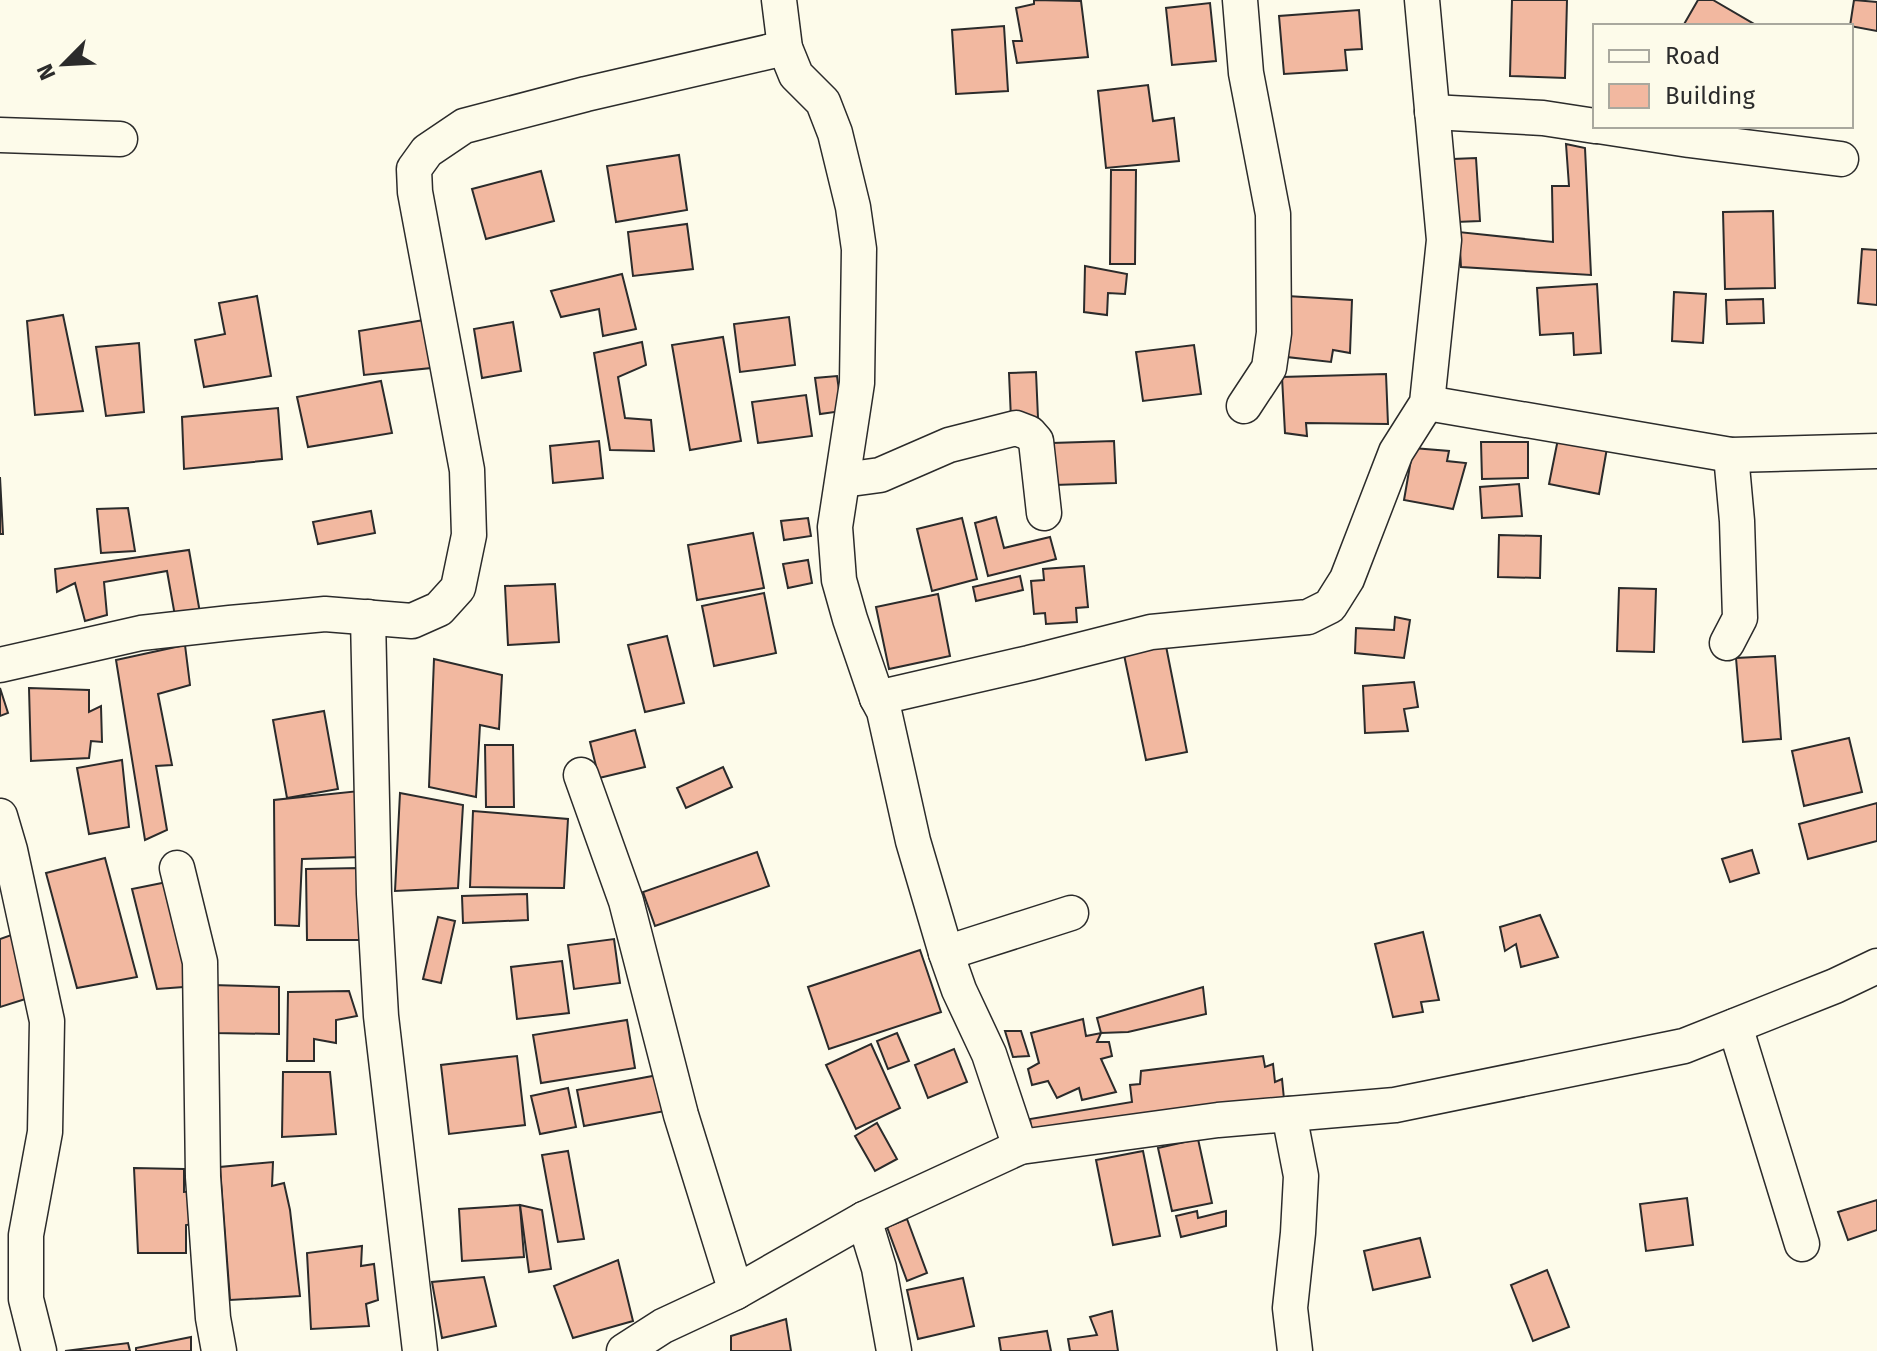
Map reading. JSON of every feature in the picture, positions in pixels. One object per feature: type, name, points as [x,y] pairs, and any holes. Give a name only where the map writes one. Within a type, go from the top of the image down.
[{"type":"street","points":[[779,0],[785,48],[796,75],[823,102],[835,133],[853,207],[859,249],[857,383],[835,527],[839,580],[884,711],[913,841],[946,953],[959,990],[989,1054],[1020,1147]]},
{"type":"street","points":[[1240,0],[1246,73],[1273,214],[1274,333],[1269,368],[1244,406]]},
{"type":"street","points":[[877,698],[1151,632],[1308,617],[1330,606],[1347,579],[1396,452],[1427,403],[1444,240],[1422,0]]},
{"type":"street","points":[[0,665],[141,633],[325,614],[412,621],[439,609],[458,588],[469,535],[467,470],[415,192],[414,169],[427,151],[464,126],[785,48]]},
{"type":"street","points":[[1432,112],[1543,118],[1593,126]]},
{"type":"street","points":[[1609,128],[1841,159]]},
{"type":"street","points":[[0,135],[120,139]]},
{"type":"street","points":[[1427,403],[1731,455],[1877,451]]},
{"type":"street","points":[[843,480],[880,475],[949,445],[1016,428],[1029,433],[1036,441],[1044,513]]},
{"type":"street","points":[[1727,643],[1740,618],[1731,455]]},
{"type":"street","points":[[368,617],[374,894],[381,1016],[420,1351]]},
{"type":"street","points":[[581,775],[626,901],[681,1115],[736,1292]]},
{"type":"street","points":[[0,816],[47,1021],[45,1132],[26,1235],[26,1299],[39,1351]]},
{"type":"street","points":[[177,868],[200,962],[203,1177],[213,1318],[219,1351]]},
{"type":"street","points":[[946,953],[1071,913]]},
{"type":"street","points":[[624,1351],[661,1339],[864,1219],[1020,1147],[1218,1120],[1395,1105],[1684,1046],[1877,966]]},
{"type":"street","points":[[1735,1026],[1802,1244]]},
{"type":"street","points":[[1289,1114],[1301,1176],[1290,1308],[1295,1351]]},
{"type":"street","points":[[864,1219],[879,1268],[894,1351]]},
{"type":"building","points":[[1034,0],[1081,1],[1088,57],[1017,63],[1013,41],[1022,41],[1016,8],[1034,4]]},
{"type":"building","points":[[1512,0],[1567,0],[1565,78],[1510,76]]},
{"type":"building","points":[[1698,0],[1713,0],[1754,24],[1684,24]]},
{"type":"building","points":[[1854,0],[1877,2],[1877,31],[1850,24]]},
{"type":"building","points":[[1210,3],[1216,61],[1172,65],[1166,8]]},
{"type":"building","points":[[1359,10],[1362,49],[1345,50],[1347,70],[1284,74],[1279,16]]},
{"type":"building","points":[[1004,26],[1008,91],[956,94],[952,30]]},
{"type":"building","points":[[1148,85],[1153,121],[1174,118],[1179,161],[1106,168],[1098,91]]},
{"type":"building","points":[[1566,144],[1585,148],[1591,275],[1461,267],[1459,232],[1553,242],[1552,186],[1569,186]]},
{"type":"building","points":[[679,155],[687,210],[616,222],[607,166]]},
{"type":"building","points":[[1476,158],[1480,221],[1456,222],[1453,159]]},
{"type":"building","points":[[1111,170],[1136,170],[1135,264],[1110,264]]},
{"type":"building","points":[[541,171],[554,221],[486,239],[472,189]]},
{"type":"building","points":[[1773,211],[1775,288],[1725,289],[1723,212]]},
{"type":"building","points":[[687,224],[693,269],[633,276],[628,232]]},
{"type":"building","points":[[1862,249],[1877,250],[1877,305],[1858,303]]},
{"type":"building","points":[[1085,266],[1127,274],[1125,294],[1108,293],[1107,315],[1084,312]]},
{"type":"building","points":[[622,274],[636,329],[603,336],[599,309],[561,317],[551,291]]},
{"type":"building","points":[[1597,284],[1601,353],[1574,355],[1573,333],[1540,335],[1537,288]]},
{"type":"building","points":[[1674,292],[1706,294],[1703,343],[1672,341]]},
{"type":"building","points":[[257,296],[271,376],[204,387],[195,340],[225,334],[219,303]]},
{"type":"building","points":[[1287,296],[1352,300],[1350,353],[1333,350],[1331,362],[1287,357]]},
{"type":"building","points":[[1763,299],[1764,323],[1727,324],[1726,300]]},
{"type":"building","points":[[63,315],[83,411],[35,415],[27,321]]},
{"type":"building","points":[[789,317],[795,365],[740,372],[734,324]]},
{"type":"building","points":[[424,320],[431,368],[364,375],[359,331]]},
{"type":"building","points":[[513,322],[521,371],[482,378],[474,329]]},
{"type":"building","points":[[723,337],[741,441],[690,450],[672,345]]},
{"type":"building","points":[[642,342],[646,365],[618,377],[625,418],[651,420],[654,451],[610,450],[594,353]]},
{"type":"building","points":[[139,343],[144,412],[106,416],[96,347]]},
{"type":"building","points":[[1194,345],[1201,394],[1143,401],[1136,352]]},
{"type":"building","points":[[1036,372],[1038,418],[1011,419],[1009,373]]},
{"type":"building","points":[[1386,374],[1388,424],[1306,423],[1307,436],[1285,433],[1282,377]]},
{"type":"building","points":[[837,376],[842,411],[820,414],[815,378]]},
{"type":"building","points":[[381,381],[392,433],[308,447],[297,397]]},
{"type":"building","points":[[806,395],[812,436],[758,443],[752,402]]},
{"type":"building","points":[[278,408],[282,459],[184,469],[182,417]]},
{"type":"building","points":[[1558,439],[1607,448],[1599,494],[1549,484]]},
{"type":"building","points":[[599,441],[603,478],[553,483],[550,446]]},
{"type":"building","points":[[1114,441],[1116,483],[1054,485],[1052,443]]},
{"type":"building","points":[[1481,442],[1528,442],[1528,478],[1482,479]]},
{"type":"building","points":[[1413,448],[1449,451],[1447,461],[1466,463],[1453,509],[1404,500]]},
{"type":"building","points":[[0,477],[3,534],[0,534]]},
{"type":"building","points":[[1519,484],[1522,516],[1482,518],[1480,487]]},
{"type":"building","points":[[128,508],[135,551],[101,553],[97,509]]},
{"type":"building","points":[[371,511],[375,533],[318,544],[313,522]]},
{"type":"building","points":[[996,517],[1004,548],[1050,537],[1056,559],[988,576],[975,523]]},
{"type":"building","points":[[808,518],[811,536],[784,540],[781,521]]},
{"type":"building","points":[[962,518],[977,579],[932,591],[917,529]]},
{"type":"building","points":[[753,533],[764,588],[697,600],[688,545]]},
{"type":"building","points":[[1499,535],[1541,536],[1540,578],[1498,577]]},
{"type":"building","points":[[189,550],[200,613],[175,616],[167,571],[104,582],[107,615],[85,621],[75,583],[57,592],[55,569]]},
{"type":"building","points":[[808,560],[812,583],[788,588],[783,564]]},
{"type":"building","points":[[1084,566],[1088,607],[1076,608],[1077,622],[1046,624],[1045,613],[1034,614],[1031,581],[1044,580],[1043,569]]},
{"type":"building","points":[[1020,576],[1023,590],[976,601],[973,587]]},
{"type":"building","points":[[555,584],[559,642],[508,645],[505,586]]},
{"type":"building","points":[[1619,588],[1656,589],[1654,652],[1617,651]]},
{"type":"building","points":[[764,593],[776,653],[714,666],[702,606]]},
{"type":"building","points":[[938,594],[950,656],[889,669],[876,607]]},
{"type":"building","points":[[1395,617],[1410,620],[1404,658],[1355,653],[1356,628],[1394,630]]},
{"type":"building","points":[[667,636],[684,703],[645,712],[628,645]]},
{"type":"building","points":[[1165,641],[1187,752],[1146,760],[1123,650]]},
{"type":"building","points":[[185,645],[190,685],[158,694],[172,765],[156,766],[167,830],[145,840],[116,660]]},
{"type":"building","points":[[1775,656],[1781,739],[1743,742],[1736,658]]},
{"type":"building","points":[[434,659],[502,675],[499,729],[480,725],[476,797],[429,787]]},
{"type":"building","points":[[1414,682],[1418,707],[1404,709],[1408,731],[1365,733],[1363,686]]},
{"type":"building","points":[[0,688],[8,713],[0,716]]},
{"type":"building","points":[[29,688],[89,690],[89,712],[101,706],[102,742],[91,741],[89,758],[31,761]]},
{"type":"building","points":[[324,711],[338,789],[287,798],[273,720]]},
{"type":"building","points":[[635,730],[645,767],[599,778],[590,742]]},
{"type":"building","points":[[1849,738],[1862,792],[1804,806],[1792,751]]},
{"type":"building","points":[[485,745],[513,745],[514,807],[486,807]]},
{"type":"building","points":[[122,760],[129,827],[89,834],[77,768]]},
{"type":"building","points":[[723,767],[732,787],[686,808],[677,788]]},
{"type":"building","points":[[359,791],[361,857],[302,859],[299,926],[275,925],[274,800]]},
{"type":"building","points":[[400,793],[463,805],[458,888],[395,891]]},
{"type":"building","points":[[1877,803],[1877,841],[1808,859],[1799,824]]},
{"type":"building","points":[[473,811],[568,819],[564,888],[470,887]]},
{"type":"building","points":[[1752,850],[1759,873],[1730,882],[1722,859]]},
{"type":"building","points":[[757,852],[769,886],[655,926],[643,892]]},
{"type":"building","points":[[105,858],[137,977],[77,988],[46,873]]},
{"type":"building","points":[[360,868],[361,940],[307,940],[306,869]]},
{"type":"building","points":[[177,880],[197,986],[157,989],[132,889]]},
{"type":"building","points":[[527,894],[528,920],[463,923],[462,896]]},
{"type":"building","points":[[1540,915],[1558,957],[1521,967],[1516,944],[1505,951],[1500,927]]},
{"type":"building","points":[[438,917],[455,921],[441,983],[423,979]]},
{"type":"building","points":[[1423,932],[1439,1000],[1421,1002],[1423,1012],[1393,1017],[1375,944]]},
{"type":"building","points":[[17,933],[38,995],[0,1007],[0,939]]},
{"type":"building","points":[[614,939],[620,983],[574,989],[568,945]]},
{"type":"building","points":[[920,950],[941,1012],[829,1049],[808,987]]},
{"type":"building","points":[[562,961],[569,1013],[517,1019],[511,967]]},
{"type":"building","points":[[212,985],[279,987],[279,1034],[214,1033]]},
{"type":"building","points":[[1203,987],[1206,1014],[1128,1032],[1101,1033],[1097,1018]]},
{"type":"building","points":[[349,991],[357,1016],[336,1020],[336,1043],[314,1039],[314,1061],[287,1061],[288,992]]},
{"type":"building","points":[[1083,1019],[1086,1036],[1101,1033],[1097,1042],[1109,1042],[1112,1056],[1101,1059],[1116,1092],[1082,1100],[1079,1088],[1057,1098],[1048,1081],[1032,1085],[1028,1069],[1039,1063],[1031,1033]]},
{"type":"building","points":[[627,1020],[635,1068],[541,1083],[533,1035]]},
{"type":"building","points":[[1005,1031],[1021,1031],[1029,1056],[1013,1057]]},
{"type":"building","points":[[897,1033],[909,1061],[888,1069],[877,1041]]},
{"type":"building","points":[[871,1044],[900,1108],[856,1129],[826,1065]]},
{"type":"building","points":[[954,1049],[967,1082],[928,1098],[915,1065]]},
{"type":"building","points":[[517,1056],[525,1125],[449,1134],[441,1065]]},
{"type":"building","points":[[1263,1056],[1265,1067],[1273,1064],[1275,1082],[1282,1079],[1284,1099],[1033,1140],[1030,1119],[1132,1102],[1130,1085],[1140,1084],[1141,1071]]},
{"type":"building","points":[[283,1072],[330,1072],[336,1134],[282,1137]]},
{"type":"building","points":[[658,1075],[665,1111],[584,1126],[577,1090]]},
{"type":"building","points":[[568,1088],[576,1127],[540,1134],[531,1096]]},
{"type":"building","points":[[877,1123],[897,1159],[875,1171],[855,1136]]},
{"type":"building","points":[[1198,1139],[1212,1203],[1172,1211],[1158,1148]]},
{"type":"building","points":[[568,1151],[584,1239],[558,1242],[542,1155]]},
{"type":"building","points":[[1143,1151],[1160,1236],[1113,1245],[1096,1160]]},
{"type":"building","points":[[273,1162],[272,1186],[284,1183],[290,1210],[300,1296],[230,1300],[220,1167]]},
{"type":"building","points":[[134,1168],[184,1169],[184,1192],[196,1191],[199,1223],[186,1225],[186,1253],[138,1253]]},
{"type":"building","points":[[1687,1198],[1693,1245],[1646,1251],[1640,1204]]},
{"type":"building","points":[[1877,1200],[1877,1230],[1848,1240],[1838,1212]]},
{"type":"building","points":[[520,1205],[524,1257],[462,1261],[459,1209]]},
{"type":"building","points":[[520,1205],[542,1210],[551,1269],[529,1272]]},
{"type":"building","points":[[1197,1211],[1198,1218],[1226,1211],[1226,1226],[1181,1237],[1176,1216]]},
{"type":"building","points":[[907,1219],[927,1273],[907,1281],[887,1227]]},
{"type":"building","points":[[1420,1238],[1430,1277],[1373,1290],[1364,1251]]},
{"type":"building","points":[[362,1246],[361,1266],[374,1264],[378,1300],[366,1304],[369,1326],[311,1329],[307,1253]]},
{"type":"building","points":[[618,1260],[633,1321],[573,1338],[554,1286]]},
{"type":"building","points":[[1547,1270],[1569,1327],[1533,1341],[1511,1285]]},
{"type":"building","points":[[484,1277],[496,1326],[442,1338],[432,1282]]},
{"type":"building","points":[[963,1278],[974,1326],[918,1339],[907,1290]]},
{"type":"building","points":[[1112,1311],[1118,1351],[1070,1351],[1068,1339],[1097,1335],[1090,1317]]},
{"type":"building","points":[[786,1319],[791,1351],[731,1351],[731,1336]]},
{"type":"building","points":[[1047,1331],[1051,1351],[1001,1351],[999,1338]]},
{"type":"building","points":[[191,1337],[191,1351],[136,1351],[136,1348]]},
{"type":"building","points":[[128,1343],[130,1351],[65,1351]]}]
